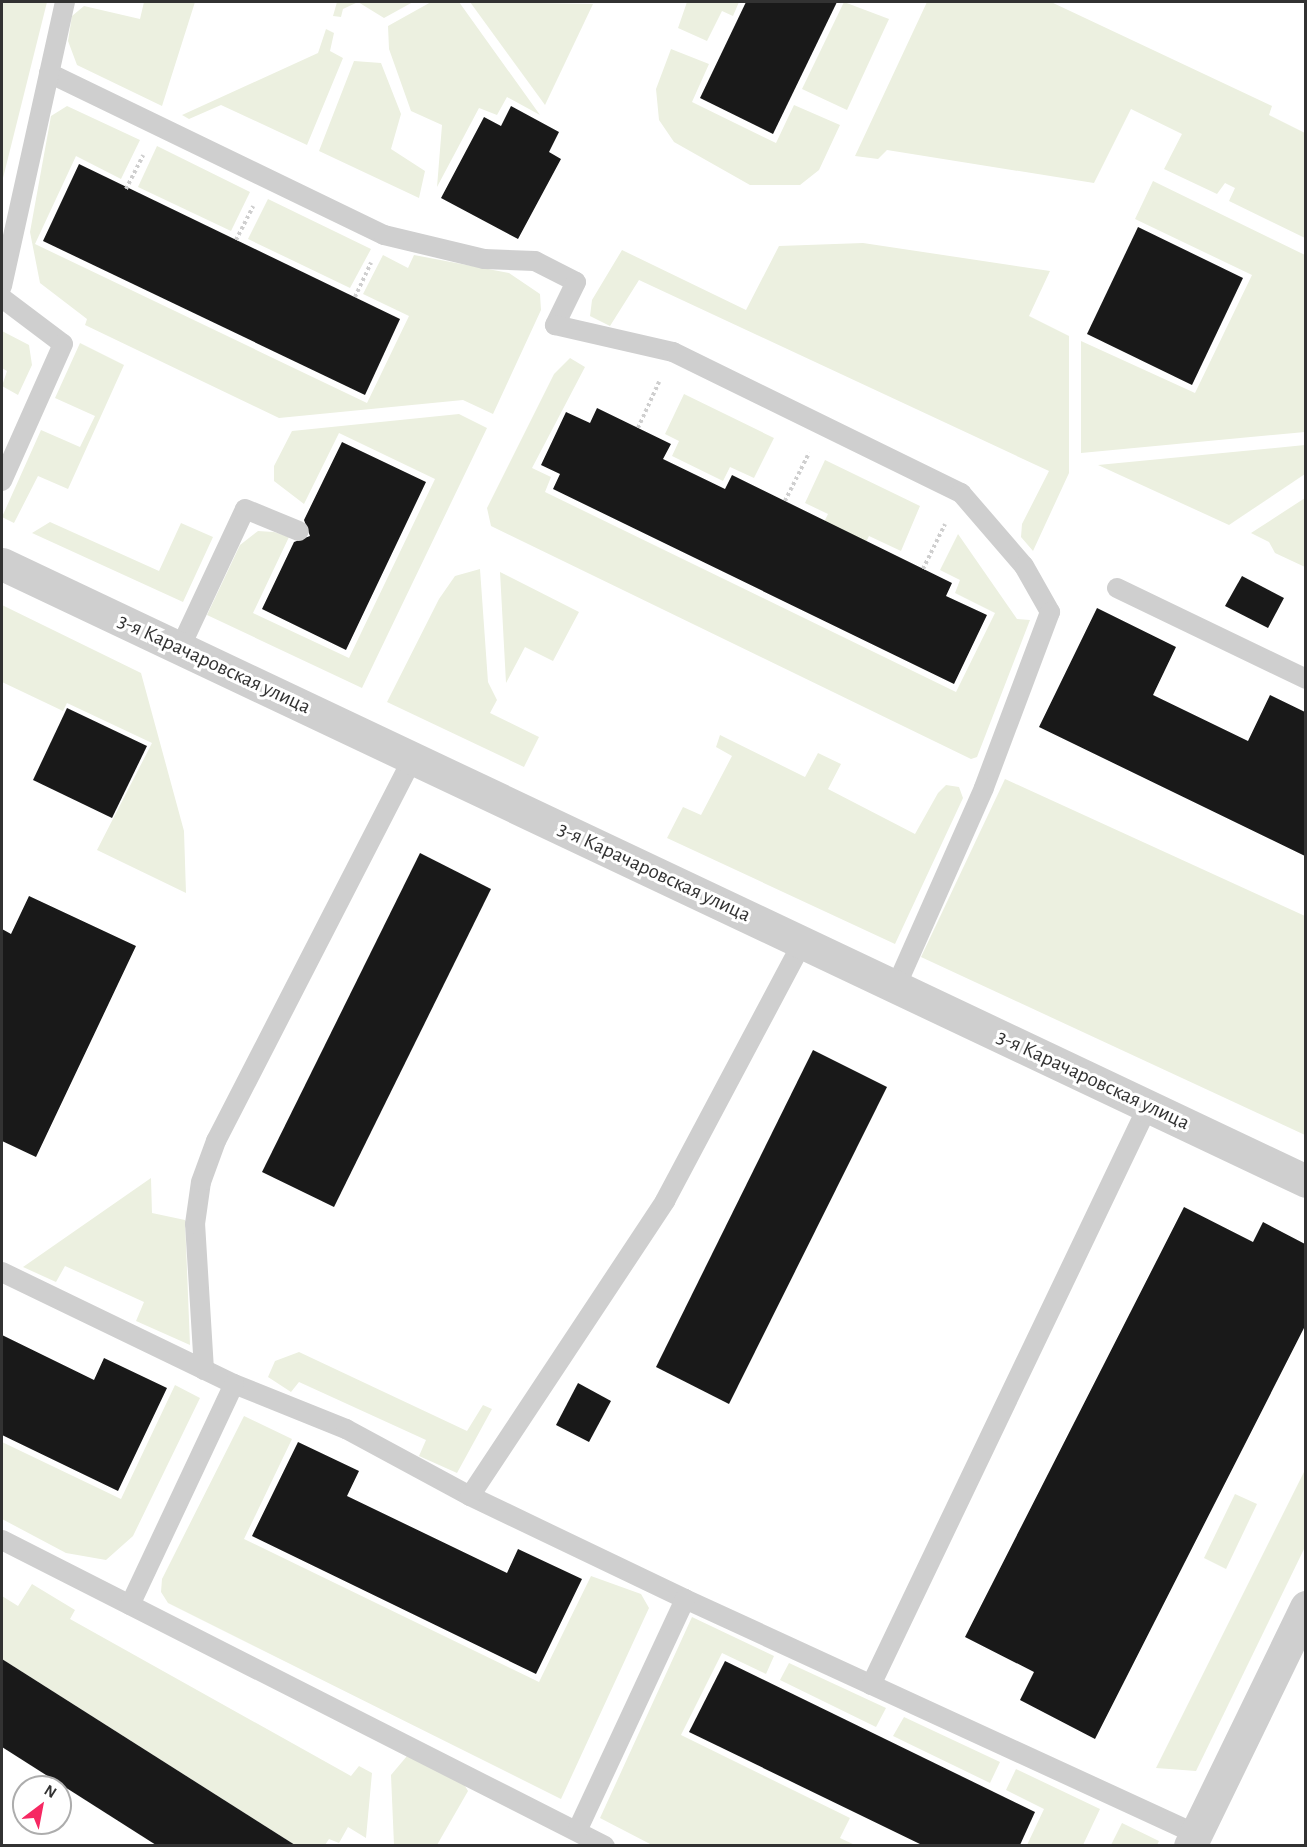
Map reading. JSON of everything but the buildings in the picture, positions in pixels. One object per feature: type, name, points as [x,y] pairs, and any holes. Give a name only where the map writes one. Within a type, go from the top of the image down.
[{"type":"street","name":"3-я Карачаровская улица","points":[[2,564],[1305,1181]]},
{"type":"street","points":[[1193,1840],[1305,1607]]},
{"type":"lane","points":[[2,286],[65,2]]},
{"type":"lane","points":[[49,73],[156,128],[384,235],[484,259],[535,261],[576,282],[555,325],[673,352],[961,493],[1024,566],[1050,612],[984,788],[896,987]]},
{"type":"lane","points":[[2,298],[63,344],[2,482]]},
{"type":"lane","points":[[180,648],[245,509],[299,531]]},
{"type":"lane","points":[[1117,588],[1305,679]]},
{"type":"lane","points":[[204,1370],[195,1224],[201,1182],[216,1141],[413,758]]},
{"type":"lane","points":[[470,1496],[665,1201],[802,943]]},
{"type":"lane","points":[[871,1685],[1148,1106]]},
{"type":"lane","points":[[2,1272],[234,1384],[346,1429],[470,1496],[1193,1840]]},
{"type":"lane","points":[[130,1605],[234,1384]]},
{"type":"lane","points":[[2,1540],[605,1845]]},
{"type":"lane","points":[[577,1831],[685,1599]]},
{"type":"path","points":[[126,189],[156,128]]},
{"type":"path","points":[[638,428],[673,352]]},
{"type":"path","points":[[785,501],[823,425]]},
{"type":"path","points":[[923,569],[961,493]]},
{"type":"green space","points":[[2,2],[47,2],[3,178],[2,178]]},
{"type":"green space","points":[[144,2],[195,2],[162,106],[77,65],[68,41],[72,16],[84,6],[140,19]]},
{"type":"green space","points":[[337,2],[358,2],[343,9],[341,17],[333,16]]},
{"type":"green space","points":[[358,2],[413,2],[384,18]]},
{"type":"green space","points":[[431,2],[459,2],[540,115],[507,97],[497,115],[479,108],[437,187],[442,125],[411,111],[389,49],[388,26]]},
{"type":"green space","points":[[470,2],[593,4],[545,105]]},
{"type":"green space","points":[[687,2],[739,2],[733,16],[722,11],[707,41],[678,28]]},
{"type":"green space","points":[[844,2],[889,19],[847,110],[802,89]]},
{"type":"green space","points":[[927,2],[1051,2],[1272,106],[1269,115],[1305,133],[1305,238],[1229,201],[1235,188],[1225,183],[1217,194],[1164,169],[1182,134],[1131,109],[1094,183],[887,150],[878,159],[855,156]]},
{"type":"green space","points":[[326,29],[334,33],[330,51],[343,58],[307,145],[221,105],[189,119],[182,115],[318,53]]},
{"type":"green space","points":[[671,49],[709,64],[692,102],[776,143],[794,105],[840,125],[819,170],[800,185],[750,185],[674,142],[659,120],[656,89]]},
{"type":"green space","points":[[354,61],[381,63],[401,114],[391,149],[425,171],[419,198],[319,151]]},
{"type":"green space","points":[[67,106],[140,140],[121,179],[76,156],[35,244],[367,403],[409,316],[363,294],[383,255],[408,268],[414,255],[509,273],[540,294],[541,310],[493,414],[463,400],[279,418],[85,325],[87,319],[40,283],[30,232],[51,116]]},
{"type":"green space","points":[[157,146],[250,192],[231,231],[138,187]]},
{"type":"green space","points":[[1153,181],[1305,255],[1305,432],[1081,453],[1081,341],[1195,393],[1252,275],[1135,219]]},
{"type":"green space","points":[[268,199],[371,249],[350,288],[248,239]]},
{"type":"green space","points":[[863,243],[1050,271],[1029,316],[1069,336],[1069,473],[1033,551],[1021,537],[1022,524],[1049,471],[639,280],[610,326],[590,316],[592,300],[622,250],[746,310],[779,246]]},
{"type":"green space","points":[[2,331],[29,345],[32,365],[18,395],[2,386],[7,371],[2,368]]},
{"type":"green space","points":[[80,343],[124,365],[68,489],[38,476],[14,523],[2,517],[41,430],[80,447],[95,416],[55,398]]},
{"type":"green space","points":[[570,358],[585,367],[532,468],[551,477],[545,492],[956,692],[995,613],[955,593],[960,580],[940,570],[958,534],[1017,619],[1030,620],[977,757],[971,759],[491,526],[487,508],[554,374]]},
{"type":"green space","points":[[684,394],[774,438],[754,478],[730,467],[723,481],[672,456],[679,441],[665,434]]},
{"type":"green space","points":[[459,414],[487,428],[362,688],[207,615],[240,545],[258,531],[274,532],[289,537],[253,613],[349,658],[435,479],[339,433],[304,504],[274,481],[274,466],[292,431]]},
{"type":"green space","points":[[1305,445],[1305,474],[1229,525],[1098,465]]},
{"type":"green space","points":[[825,460],[920,506],[901,551],[869,536],[863,548],[821,528],[828,514],[805,503]]},
{"type":"green space","points":[[1305,498],[1305,567],[1275,553],[1269,542],[1251,533]]},
{"type":"green space","points":[[50,522],[159,571],[181,523],[213,537],[183,602],[32,533]]},
{"type":"green space","points":[[480,569],[488,682],[497,700],[490,713],[539,737],[524,767],[387,702],[439,599],[455,576]]},
{"type":"green space","points":[[500,572],[579,612],[553,661],[525,647],[506,683]]},
{"type":"green space","points":[[2,605],[141,673],[184,831],[186,893],[97,850],[152,743],[67,703],[63,711],[2,682]]},
{"type":"green space","points":[[720,735],[805,777],[818,753],[841,764],[828,789],[915,834],[938,793],[946,785],[959,787],[963,798],[895,944],[667,838],[683,807],[701,815],[732,756],[716,747]]},
{"type":"green space","points":[[1005,779],[1305,916],[1305,1135],[921,957]]},
{"type":"green space","points":[[151,1178],[152,1213],[185,1220],[190,1345],[136,1321],[144,1302],[65,1266],[56,1282],[23,1267]]},
{"type":"green space","points":[[299,1352],[467,1431],[483,1405],[492,1409],[457,1473],[419,1456],[426,1440],[299,1382],[291,1392],[268,1377],[275,1361]]},
{"type":"green space","points":[[175,1385],[200,1398],[133,1536],[106,1560],[66,1553],[2,1519],[2,1442],[121,1499]]},
{"type":"green space","points":[[244,1416],[292,1439],[244,1539],[539,1682],[591,1576],[641,1594],[649,1608],[561,1799],[168,1603],[161,1592],[162,1579]]},
{"type":"green space","points":[[1305,1470],[1305,1547],[1196,1771],[1156,1768]]},
{"type":"green space","points":[[1235,1494],[1257,1504],[1226,1569],[1204,1558]]},
{"type":"green space","points":[[32,1584],[75,1610],[70,1619],[351,1776],[359,1766],[372,1773],[366,1838],[348,1827],[339,1843],[329,1839],[325,1845],[295,1845],[2,1659],[2,1596],[18,1606]]},
{"type":"green space","points":[[692,1617],[774,1656],[766,1674],[722,1653],[681,1735],[850,1818],[840,1838],[855,1845],[652,1845],[600,1818]]},
{"type":"green space","points":[[789,1663],[886,1708],[876,1727],[780,1680]]},
{"type":"green space","points":[[904,1717],[1000,1762],[990,1783],[893,1736]]},
{"type":"green space","points":[[407,1756],[462,1781],[468,1791],[437,1845],[394,1845],[391,1775]]},
{"type":"green space","points":[[1016,1769],[1100,1809],[1083,1845],[1027,1845],[1044,1809],[1006,1790]]},
{"type":"green space","points":[[1122,1823],[1159,1841],[1157,1845],[1111,1845]]}]
